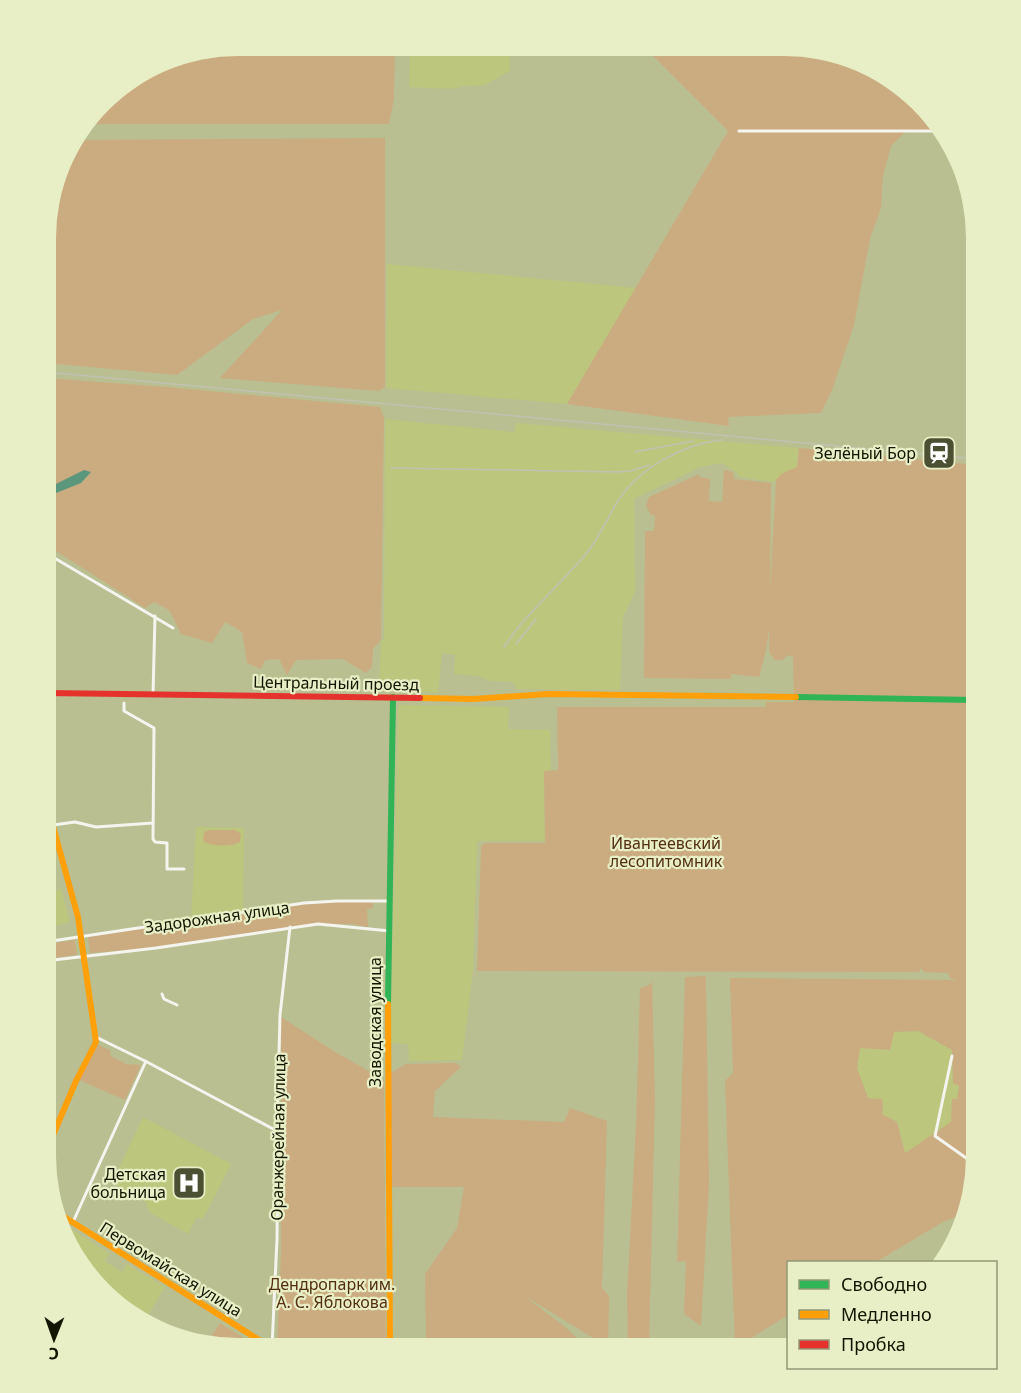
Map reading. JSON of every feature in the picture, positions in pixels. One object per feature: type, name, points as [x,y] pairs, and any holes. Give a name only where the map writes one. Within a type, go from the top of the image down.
[{"type":"main road","name":"Центральный проезд","points":[[55,693],[482,699],[548,694],[625,694],[966,700]]},
{"type":"main road","name":"Заводская улица","points":[[390,1337],[387,1063],[393,697]]},
{"type":"main road","points":[[55,832],[78,916],[96,1037],[96,1042],[75,1082],[55,1130]]},
{"type":"main road","name":"Первомайская улица","points":[[67,1218],[255,1337]]},
{"type":"street","points":[[739,131],[931,131]]},
{"type":"street","points":[[55,558],[173,628]]},
{"type":"street","points":[[153,695],[155,616]]},
{"type":"street","points":[[124,703],[124,711],[153,728],[153,839],[156,842],[167,843],[167,869],[184,869]]},
{"type":"street","points":[[55,825],[75,822],[96,827],[153,823]]},
{"type":"street","name":"Задорожная улица","points":[[55,941],[304,903],[390,901]]},
{"type":"street","name":"Задорожная улица","points":[[55,960],[156,948],[290,927],[333,924],[390,931]]},
{"type":"street","name":"Оранжерейная улица","points":[[272,1337],[277,1239],[280,1015],[290,927]]},
{"type":"street","points":[[162,994],[164,999],[177,1005]]},
{"type":"street","points":[[96,1037],[277,1131]]},
{"type":"street","points":[[952,1056],[935,1136],[965,1157]]},
{"type":"street","points":[[73,1222],[146,1061]]},
{"type":"shaded area","points":[[410,56],[509,56],[510,71],[485,85],[452,89],[409,87]]},
{"type":"shaded area","points":[[387,264],[636,288],[567,404],[386,388]]},
{"type":"shaded area","points":[[385,419],[514,432],[516,423],[799,448],[797,467],[773,482],[740,477],[722,463],[700,467],[634,499],[635,592],[623,617],[620,690],[517,689],[512,682],[490,681],[478,676],[454,674],[455,655],[442,653],[438,693],[379,690],[381,640],[384,639]]},
{"type":"shaded area","points":[[84,470],[91,472],[81,483],[55,493],[55,484]]},
{"type":"shaded area","points":[[398,705],[509,707],[508,729],[550,730],[551,771],[544,771],[545,841],[477,841],[473,970],[462,1060],[409,1061],[408,1044],[390,1043]]},
{"type":"shaded area","points":[[196,827],[244,828],[243,912],[191,918]]},
{"type":"shaded area","points":[[61,889],[70,922],[55,926],[55,891]]},
{"type":"shaded area","points":[[918,1031],[952,1050],[953,1083],[959,1086],[957,1099],[952,1099],[951,1122],[905,1154],[897,1122],[881,1114],[883,1106],[868,1099],[857,1068],[860,1048],[894,1032]]},
{"type":"shaded area","name":"Детская больница","points":[[143,1117],[231,1164],[203,1219],[197,1217],[188,1234],[149,1212],[146,1202],[112,1183]]},
{"type":"shaded area","points":[[71,1229],[109,1253],[105,1261],[122,1272],[127,1264],[165,1287],[149,1314],[146,1313],[109,1284],[86,1257]]},
{"type":"green space","points":[[237,56],[395,56],[394,99],[389,124],[95,124],[117,101],[146,80],[168,69],[190,62],[214,57]]},
{"type":"green space","points":[[653,56],[783,56],[807,57],[831,62],[853,69],[894,93],[912,109],[931,131],[906,131],[891,146],[883,176],[881,208],[870,239],[854,325],[832,390],[821,413],[728,417],[729,426],[567,404],[728,131]]},
{"type":"green space","points":[[385,138],[385,387],[379,391],[220,378],[282,310],[253,319],[177,375],[55,364],[57,214],[69,168],[84,140]]},
{"type":"green space","points":[[55,379],[380,407],[384,418],[381,640],[373,649],[372,667],[366,673],[343,659],[296,660],[287,675],[279,659],[265,660],[261,669],[247,663],[242,632],[225,622],[212,643],[181,634],[169,610],[154,602],[145,608],[55,550]]},
{"type":"green space","name":"Ивантеевский лесопитомник","points":[[799,448],[966,464],[965,1167],[962,1191],[954,1218],[943,1222],[878,1261],[787,1261],[787,1316],[753,1337],[735,1337],[725,1081],[733,1073],[730,978],[957,980],[950,978],[948,973],[924,972],[921,968],[919,972],[477,971],[481,846],[485,843],[545,843],[544,771],[558,770],[557,707],[766,707],[766,702],[794,702],[793,657],[788,655],[782,660],[775,660],[769,652],[769,629],[759,677],[731,674],[731,679],[644,678],[645,531],[654,531],[655,515],[651,515],[646,506],[649,497],[699,474],[699,477],[710,479],[709,501],[722,502],[724,470],[733,472],[734,479],[771,483],[770,591],[776,480],[781,474],[797,467]],"holes":[[[918,1031],[952,1050],[953,1083],[959,1086],[957,1099],[952,1099],[951,1122],[905,1153],[897,1122],[882,1114],[882,1099],[868,1098],[857,1068],[860,1048],[890,1050],[894,1032]]]},
{"type":"green space","points":[[235,830],[241,834],[240,842],[222,846],[207,843],[203,841],[204,832]]},
{"type":"green space","points":[[373,901],[373,908],[367,909],[368,927],[352,924],[318,924],[156,948],[90,953],[88,937],[304,903]]},
{"type":"green space","points":[[75,940],[77,955],[55,958],[55,943]]},
{"type":"green space","points":[[706,976],[709,1183],[701,1326],[684,1314],[686,1261],[677,1262],[685,977]]},
{"type":"green space","points":[[652,982],[655,1098],[649,1337],[628,1337],[627,1295],[640,988]]},
{"type":"green space","name":"Дендропарк им. А. С. Яблокова","points":[[281,1017],[384,1080],[386,1337],[277,1337],[281,1251]]},
{"type":"green space","points":[[97,1044],[110,1050],[111,1056],[126,1064],[141,1065],[125,1100],[79,1080]]},
{"type":"green space","points":[[456,1063],[461,1067],[435,1091],[433,1117],[564,1122],[570,1108],[607,1121],[602,1288],[609,1296],[608,1337],[592,1337],[523,1295],[576,1337],[426,1337],[425,1274],[457,1228],[464,1187],[392,1187],[390,1073],[406,1064]]},
{"type":"green space","points":[[220,1323],[242,1337],[214,1336],[212,1336]]},
{"type":"railway","points":[[55,373],[966,458]]},
{"type":"railway","points":[[504,647],[532,611],[590,549],[616,504],[636,480],[648,469],[676,453],[707,442],[722,440]]},
{"type":"railway","points":[[635,452],[693,441]]},
{"type":"railway","points":[[391,468],[618,472],[631,471],[649,465]]},
{"type":"railway","points":[[516,644],[536,619]]},
{"type":"traffic: fast","points":[[388,1004],[393,697]]},
{"type":"traffic: fast","points":[[796,697],[966,700]]},
{"type":"traffic: slow","points":[[420,698],[473,699],[548,694],[796,697]]},
{"type":"traffic: slow","points":[[55,834],[78,917],[96,1042],[55,1130]]},
{"type":"traffic: slow","points":[[388,1004],[390,1337]]},
{"type":"traffic: slow","points":[[67,1219],[254,1337]]},
{"type":"traffic: jam","points":[[55,693],[420,698]]},
{"type":"place","name":"Зелёный Бор","points":[[939,453]]},
{"type":"place","name":"Детская больница","points":[[189,1183]]}]
